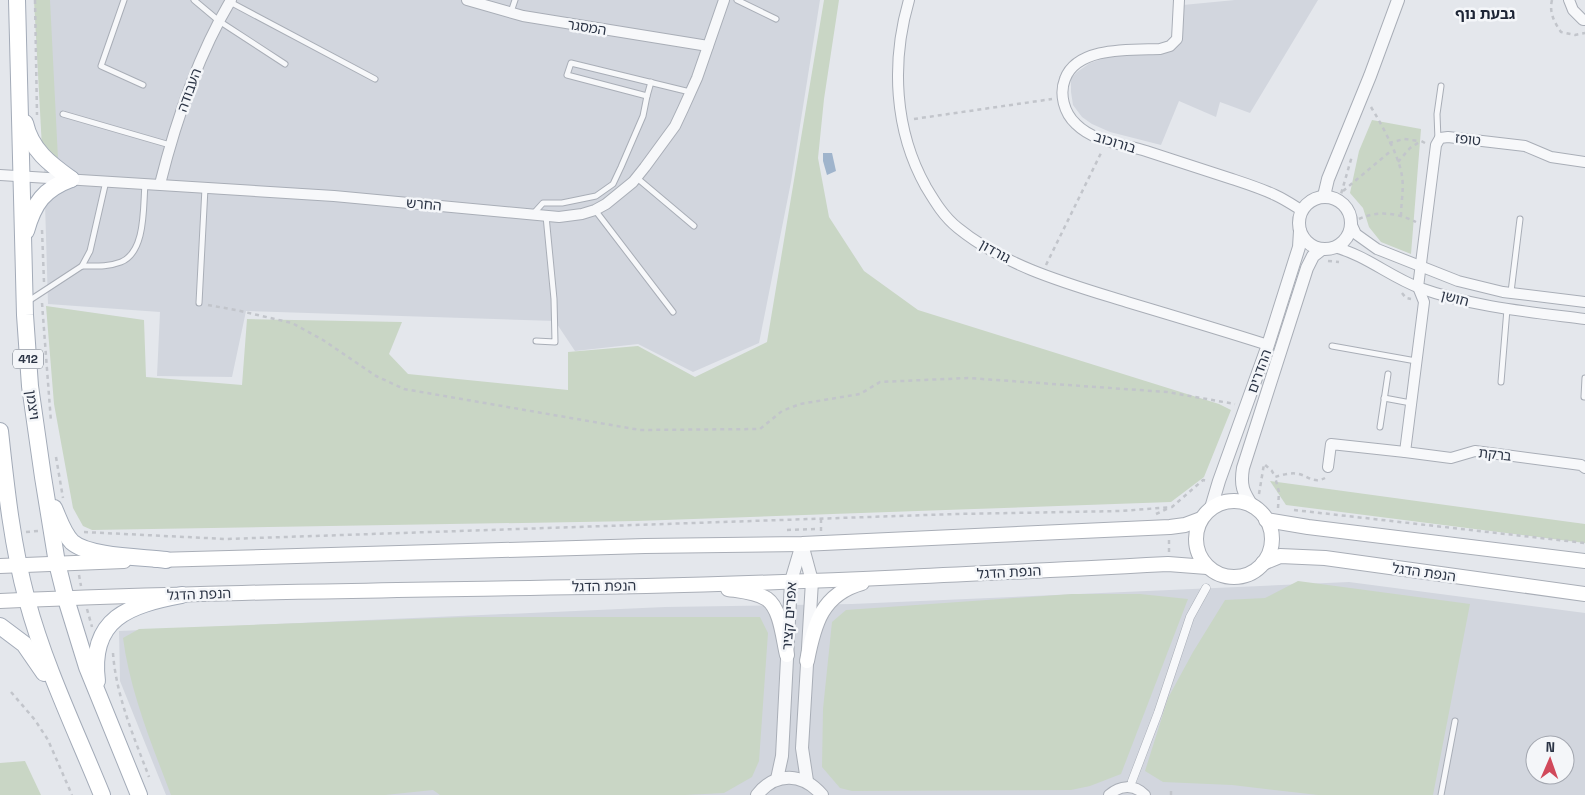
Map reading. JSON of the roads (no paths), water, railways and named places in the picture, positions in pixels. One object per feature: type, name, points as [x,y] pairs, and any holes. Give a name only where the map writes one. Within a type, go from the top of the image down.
[{"type":"main road","name":"ויצמן","points":[[17,0],[25,303],[30,386],[43,477],[62,531]]},
{"type":"main road","points":[[19,102],[33,145],[50,164],[71,180]]},
{"type":"main road","points":[[23,240],[31,216],[41,199],[56,185],[71,180]]},
{"type":"main road","points":[[0,431],[6,484],[19,565],[27,600],[46,659],[102,795]]},
{"type":"main road","points":[[0,566],[645,546],[802,544],[1170,527],[1185,526],[1201,519],[1212,508],[1235,501],[1256,502],[1269,514],[1308,528],[1585,561]]},
{"type":"main road","points":[[1201,519],[1195,538],[1197,551],[1207,567],[1219,575],[1235,578],[1251,573],[1268,557],[1272,542],[1269,514]]},
{"type":"main road","points":[[62,531],[72,542],[90,551],[166,560]]},
{"type":"main road","points":[[62,531],[57,563],[66,599],[87,667],[138,795]]},
{"type":"main road","name":"הנפת הדגל","points":[[1263,563],[1280,556],[1325,558],[1585,594]]},
{"type":"main road","name":"הנפת הדגל","points":[[0,601],[333,590],[812,581],[1168,564],[1207,567]]},
{"type":"main road","points":[[807,661],[815,626],[828,602],[838,592],[852,586],[890,578]]},
{"type":"main road","points":[[703,584],[752,593],[768,600],[779,616],[787,655]]},
{"type":"main road","points":[[99,696],[96,669],[97,653],[106,630],[122,613],[133,607],[182,595]]},
{"type":"main road","points":[[0,626],[24,644],[32,654],[69,714]]},
{"type":"street","name":"המסגר","points":[[467,0],[510,13],[556,22],[708,46]]},
{"type":"street","name":"החרש","points":[[0,176],[160,184],[334,196],[571,216],[598,209],[620,194],[637,177],[675,126],[691,92],[724,0]]},
{"type":"street","name":"גורדון","points":[[909,0],[900,38],[898,59],[898,88],[903,130],[920,176],[941,210],[959,229],[990,249],[1041,275],[1268,345]]},
{"type":"street","name":"בורוכוב","points":[[1179,0],[1177,39],[1170,46],[1097,53],[1082,59],[1066,74],[1063,83],[1065,109],[1075,124],[1086,132],[1107,141],[1143,150],[1275,194],[1301,210]]},
{"type":"street","points":[[1324,196],[1328,179],[1370,76],[1398,0]]},
{"type":"street","points":[[1570,0],[1573,10],[1585,20]]},
{"type":"street","name":"העבודה","points":[[160,184],[190,85],[209,40],[231,1]]},
{"type":"street","name":"טופז","points":[[1418,287],[1424,254],[1425,227],[1437,143],[1440,138],[1448,137],[1525,146],[1551,157],[1585,162]]},
{"type":"street","points":[[1324,196],[1332,197],[1346,207],[1350,214],[1351,223],[1346,238],[1328,248],[1308,244],[1300,232],[1299,217],[1301,210],[1315,198],[1324,196]]},
{"type":"street","name":"חושן","points":[[1351,223],[1356,234],[1377,249],[1458,281],[1511,293],[1585,302]]},
{"type":"street","name":"ההדרים","points":[[1212,508],[1219,481],[1268,345],[1299,247],[1300,232]]},
{"type":"street","name":"חושן","points":[[1328,248],[1345,250],[1359,256],[1418,287],[1476,303],[1507,309],[1585,319]]},
{"type":"street","name":"ההדרים","points":[[1256,502],[1244,492],[1241,481],[1243,468],[1307,268],[1313,256],[1328,248]]},
{"type":"street","points":[[1405,452],[1424,302],[1418,287]]},
{"type":"street","name":"ברקת","points":[[1328,467],[1331,444],[1451,458],[1475,451],[1581,465],[1585,468]]},
{"type":"street","name":"אפרים קציר","points":[[802,544],[812,581],[802,748],[807,781]]},
{"type":"street","name":"אפרים קציר","points":[[777,779],[782,756],[791,581],[802,544]]},
{"type":"street","points":[[1132,781],[1158,713],[1190,617],[1206,588]]},
{"type":"street","points":[[756,795],[769,783],[777,779],[792,778],[807,781],[822,795]]},
{"type":"street","points":[[1109,795],[1117,789],[1130,787],[1137,789],[1145,795]]},
{"type":"lane","points":[[124,0],[101,66],[143,85]]},
{"type":"lane","points":[[194,0],[219,21],[285,64]]},
{"type":"lane","points":[[510,13],[515,0]]},
{"type":"lane","points":[[737,0],[776,19]]},
{"type":"lane","points":[[231,1],[375,79]]},
{"type":"lane","points":[[647,96],[568,75],[571,62],[691,92]]},
{"type":"lane","points":[[532,214],[543,203],[596,196],[613,184],[643,116],[651,82]]},
{"type":"lane","points":[[1437,143],[1437,114],[1441,86]]},
{"type":"lane","points":[[63,114],[171,145]]},
{"type":"lane","points":[[637,177],[694,226]]},
{"type":"lane","points":[[25,303],[82,266],[90,251],[106,181]]},
{"type":"lane","points":[[82,266],[108,266],[123,262],[136,249],[141,231],[145,184]]},
{"type":"lane","points":[[199,303],[205,188]]},
{"type":"lane","points":[[598,209],[674,312]]},
{"type":"lane","points":[[536,341],[555,342],[554,299],[546,215]]},
{"type":"lane","points":[[1511,293],[1520,219]]},
{"type":"lane","points":[[1501,382],[1507,309]]},
{"type":"lane","points":[[1332,346],[1416,361]]},
{"type":"lane","points":[[1380,427],[1388,374]]},
{"type":"lane","points":[[1584,396],[1585,378]]},
{"type":"lane","points":[[1384,398],[1411,403]]},
{"type":"lane","points":[[1442,795],[1455,721]]},
{"type":"water","points":[[823,153],[832,153],[836,171],[827,175],[823,161]]},
{"type":"district","name":"גבעת נוף","points":[[1485,13]]}]
